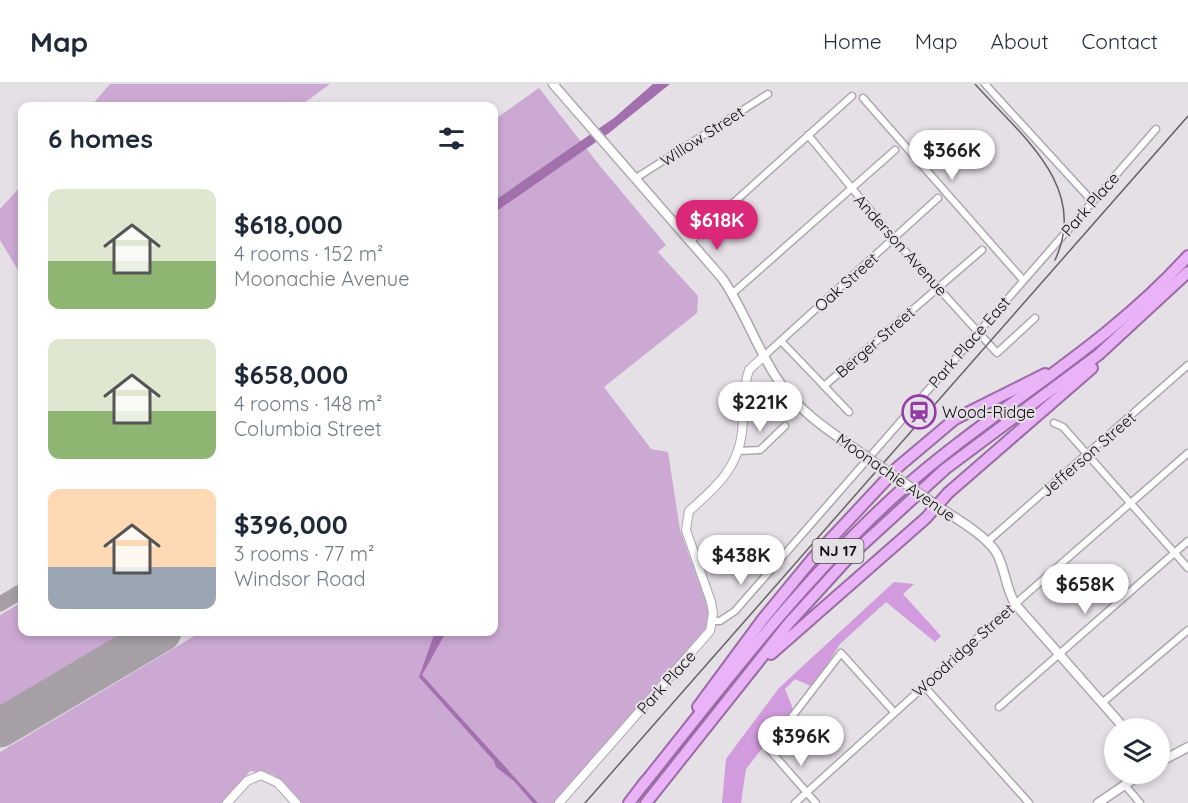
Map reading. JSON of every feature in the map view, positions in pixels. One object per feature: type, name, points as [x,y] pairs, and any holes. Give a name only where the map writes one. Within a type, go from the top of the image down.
[{"type":"highway","name":"NJ 17","points":[[629,803],[773,624],[869,520],[936,460],[1075,360],[1125,317],[1188,256]]},
{"type":"highway","name":"NJ 17","points":[[646,803],[824,584],[906,502],[981,441],[1098,356],[1148,312],[1188,272]]},
{"type":"highway","points":[[762,659],[783,644],[948,493],[1104,357],[1148,312]]},
{"type":"highway","points":[[643,785],[763,619],[853,514],[891,474],[955,419],[1075,360]]},
{"type":"main road","name":"Moonachie Avenue","points":[[553,84],[691,242],[732,293],[781,385],[803,410],[987,542],[1000,561],[1007,590],[1015,604],[1115,718]]},
{"type":"main road","points":[[1170,757],[1188,747]]},
{"type":"main road","points":[[1098,803],[1124,784]]},
{"type":"street","points":[[985,84],[1092,201]]},
{"type":"street","name":"Willow Street","points":[[636,178],[768,94]]},
{"type":"street","points":[[691,242],[852,96]]},
{"type":"street","points":[[863,98],[1023,280]]},
{"type":"street","name":"Park Place","points":[[1023,280],[1156,129]]},
{"type":"street","name":"Anderson Avenue","points":[[808,135],[894,239],[997,353],[1035,318]]},
{"type":"street","points":[[732,293],[895,150]]},
{"type":"street","name":"Oak Street","points":[[764,356],[938,198]]},
{"type":"street","name":"Berger Street","points":[[824,386],[982,250]]},
{"type":"street","name":"Park Place East","points":[[774,567],[1023,280]]},
{"type":"street","name":"Moonachie Avenue","points":[[781,341],[849,412]]},
{"type":"street","points":[[713,621],[711,602],[686,530],[687,517],[689,511],[728,474],[739,451],[747,377],[749,370],[764,356]]},
{"type":"street","name":"Jefferson Street","points":[[987,542],[1188,364]]},
{"type":"street","points":[[1054,423],[1063,427],[1088,454],[1188,568]]},
{"type":"street","points":[[739,451],[759,450],[785,426]]},
{"type":"street","name":"Woodridge Street","points":[[795,803],[1015,604],[1188,453]]},
{"type":"street","points":[[999,707],[1188,541]]},
{"type":"street","name":"Park Place","points":[[559,803],[702,641],[713,621],[720,621],[729,616],[774,567]]},
{"type":"street","points":[[1102,703],[1188,630]]},
{"type":"street","points":[[816,803],[768,748],[841,654],[894,712]]},
{"type":"street","points":[[924,686],[1029,803]]},
{"type":"street","points":[[227,803],[247,781],[261,775],[278,783],[296,803]]},
{"type":"street","points":[[1124,784],[1140,803]]},
{"type":"shaded area","points":[[110,84],[330,84],[305,102],[94,102]]},
{"type":"shaded area","points":[[653,84],[670,84],[609,133],[498,210],[498,198],[614,118]]},
{"type":"shaded area","points":[[539,88],[666,245],[658,252],[698,296],[697,313],[604,387],[651,449],[668,452],[680,530],[713,621],[710,631],[559,803],[299,803],[273,774],[250,771],[223,803],[0,803],[0,752],[194,636],[498,636],[498,117]]},
{"type":"shaded area","points":[[18,189],[18,270],[0,240],[0,209]]},
{"type":"shaded area","points":[[894,582],[914,584],[903,594],[941,636],[935,642],[886,602],[840,644],[813,687],[795,679],[785,689],[793,709],[746,769],[741,803],[722,803],[726,759],[779,688]]},
{"type":"shaded area","points":[[18,604],[18,636],[119,636],[0,707],[0,615]]},
{"type":"shaded area","points":[[434,636],[444,636],[422,675],[538,803],[533,803],[514,781],[496,767],[494,761],[419,677]]},
{"type":"taxiway","points":[[0,604],[18,593]]},
{"type":"runway","points":[[0,728],[155,636]]},
{"type":"railway","points":[[975,84],[1029,142],[1045,163],[1057,185],[1063,208],[1063,233],[1055,260]]},
{"type":"railway","points":[[585,803],[1188,116]]},
{"type":"place","name":"Wood-Ridge","points":[[919,412]]}]
